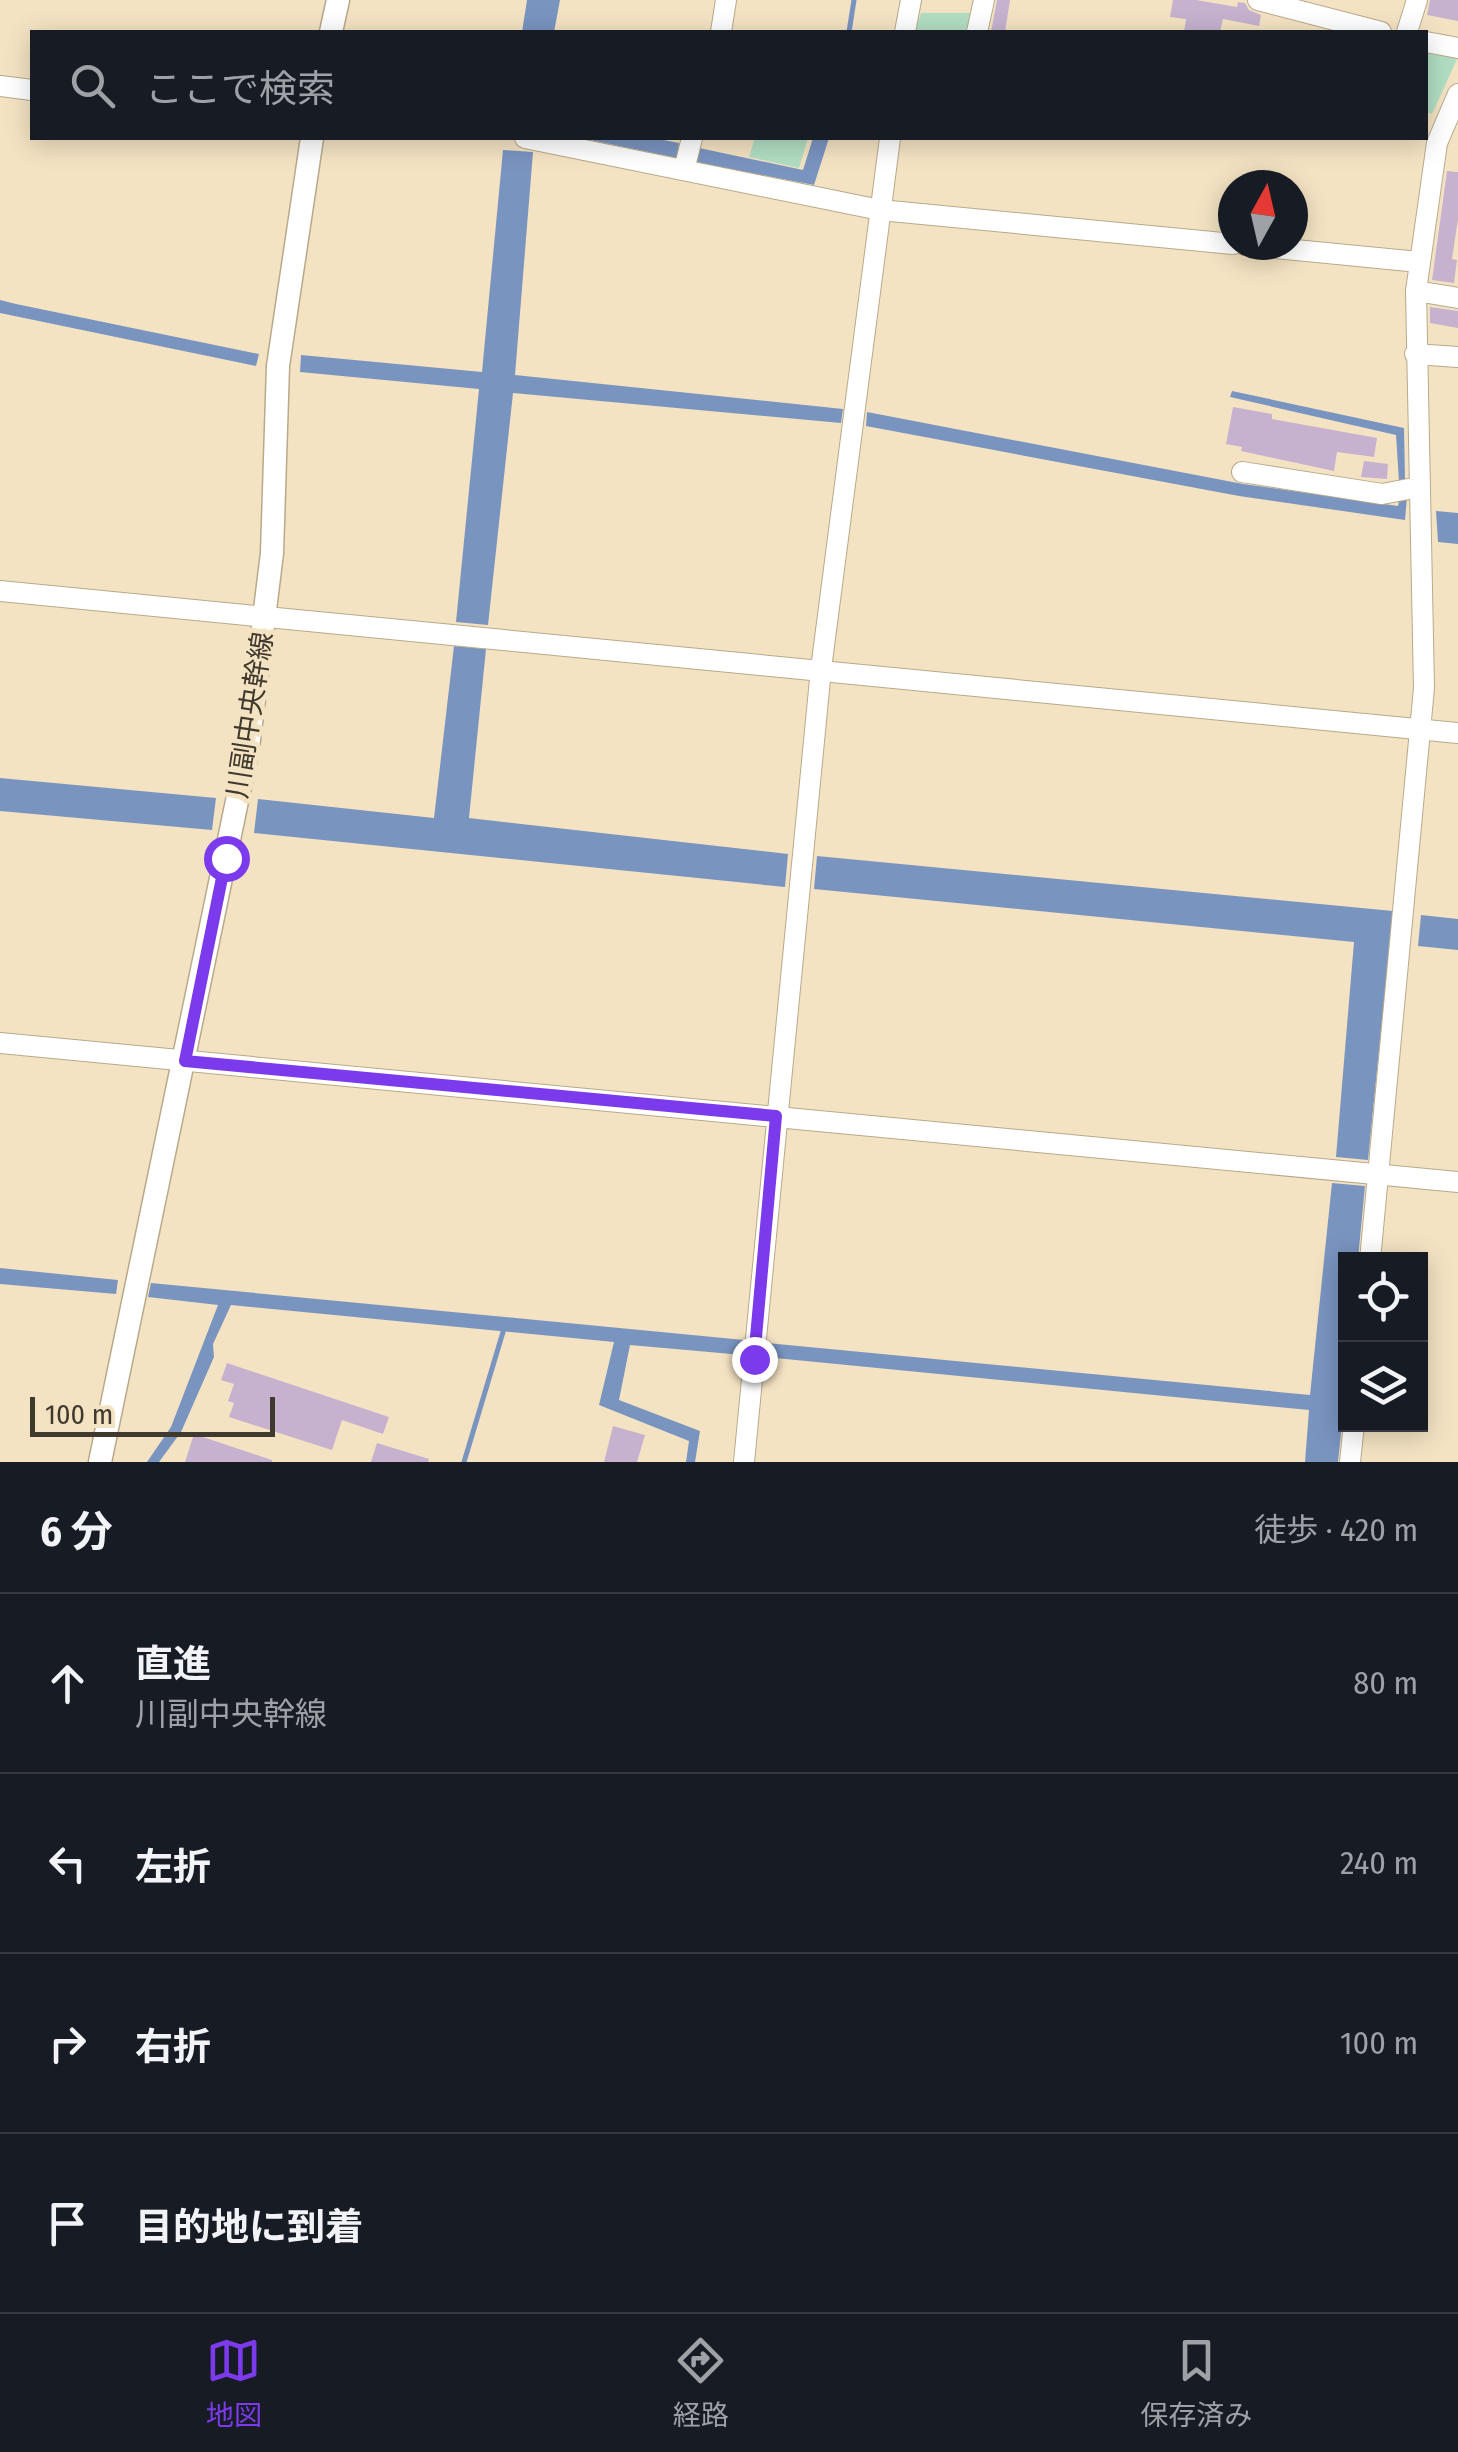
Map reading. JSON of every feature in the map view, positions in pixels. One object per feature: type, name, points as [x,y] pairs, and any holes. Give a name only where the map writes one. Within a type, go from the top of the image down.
[{"type":"street","points":[[332,30],[338,0]]},
{"type":"street","points":[[721,30],[726,0]]},
{"type":"street","points":[[905,30],[911,0]]},
{"type":"street","points":[[977,30],[984,0]]},
{"type":"street","points":[[1258,0],[1373,30]]},
{"type":"street","points":[[1409,30],[1417,0]]},
{"type":"street","points":[[1428,42],[1458,48]]},
{"type":"street","points":[[0,86],[30,90]]},
{"type":"street","points":[[1371,1252],[1422,729],[1416,291],[1437,142],[1458,94]]},
{"type":"street","name":"川副中央幹線","points":[[100,1462],[248,748],[272,553],[278,366],[312,140]]},
{"type":"street","points":[[535,140],[880,210],[1218,243]]},
{"type":"street","points":[[684,170],[692,140]]},
{"type":"street","points":[[744,1462],[821,669],[890,140]]},
{"type":"street","points":[[1308,251],[1419,262]]},
{"type":"street","points":[[1416,291],[1458,298]]},
{"type":"street","points":[[1415,354],[1458,357]]},
{"type":"street","points":[[1242,472],[1382,494],[1419,487]]},
{"type":"street","points":[[0,591],[1458,733]]},
{"type":"street","points":[[0,1042],[1458,1182]]},
{"type":"street","points":[[1350,1462],[1353,1432]]},
{"type":"green space","points":[[921,13],[973,13],[972,30],[916,30]]},
{"type":"green space","points":[[1428,50],[1458,57],[1432,114],[1428,113]]},
{"type":"green space","points":[[754,140],[807,140],[799,168],[749,157]]},
{"type":"water","points":[[527,0],[560,0],[554,30],[522,30]]},
{"type":"water","points":[[591,140],[679,143],[677,158]]},
{"type":"water","points":[[812,140],[828,140],[814,185],[694,162],[699,148],[803,170]]},
{"type":"water","points":[[503,150],[533,152],[515,375],[843,409],[841,423],[513,393],[488,625],[456,622],[479,389],[300,372],[301,355],[482,372]]},
{"type":"water","points":[[0,300],[259,354],[256,366],[0,313]]},
{"type":"water","points":[[1232,391],[1404,428],[1405,479],[1399,481],[1396,435],[1230,397]]},
{"type":"water","points":[[867,412],[1243,484],[1398,506],[1400,496],[1407,497],[1405,520],[1239,496],[866,426]]},
{"type":"water","points":[[1436,511],[1458,513],[1458,544],[1438,542]]},
{"type":"water","points":[[454,646],[486,649],[469,818],[788,854],[785,887],[254,833],[258,799],[434,818]]},
{"type":"water","points":[[0,778],[216,798],[212,830],[0,811]]},
{"type":"water","points":[[817,856],[1393,911],[1368,1160],[1336,1157],[1354,942],[814,889]]},
{"type":"water","points":[[1421,915],[1458,919],[1458,950],[1418,946]]},
{"type":"water","points":[[1332,1183],[1365,1186],[1359,1252],[1338,1252],[1338,1432],[1341,1432],[1338,1462],[1305,1462],[1309,1410],[765,1357],[767,1343],[1310,1395]]},
{"type":"water","points":[[0,1268],[118,1280],[116,1294],[0,1284]]},
{"type":"water","points":[[151,1283],[744,1340],[743,1355],[630,1345],[619,1400],[700,1431],[695,1462],[686,1462],[689,1441],[599,1405],[614,1342],[231,1305],[213,1344],[214,1357],[181,1432],[159,1462],[147,1462],[171,1427],[218,1305],[148,1297]]},
{"type":"building","points":[[997,0],[1010,0],[1005,30],[991,30]]},
{"type":"building","points":[[1173,0],[1237,7],[1238,2],[1245,3],[1249,10],[1261,15],[1259,26],[1223,19],[1220,30],[1184,30],[1186,19],[1170,17]]},
{"type":"building","points":[[1430,0],[1458,0],[1458,21],[1427,15]]},
{"type":"building","points":[[1447,171],[1458,172],[1454,283],[1432,280]]},
{"type":"building","points":[[1430,307],[1458,311],[1458,328],[1430,323]]},
{"type":"building","points":[[1233,407],[1272,414],[1272,419],[1377,438],[1374,457],[1337,452],[1334,471],[1241,451],[1242,447],[1226,444]]},
{"type":"building","points":[[1364,461],[1388,464],[1387,479],[1361,477]]},
{"type":"building","points":[[227,1363],[389,1417],[383,1434],[342,1420],[332,1450],[229,1417],[234,1403],[228,1401],[234,1384],[221,1380]]},
{"type":"building","points":[[613,1426],[645,1435],[637,1462],[604,1462]]},
{"type":"building","points":[[194,1434],[272,1460],[272,1462],[185,1462]]},
{"type":"building","points":[[377,1443],[429,1459],[428,1462],[371,1462]]},
{"type":"waterway","points":[[849,30],[854,0]]},
{"type":"waterway","points":[[464,1462],[503,1332]]},
{"type":"route","points":[[226,858],[185,1061],[776,1116],[754,1359]]}]
